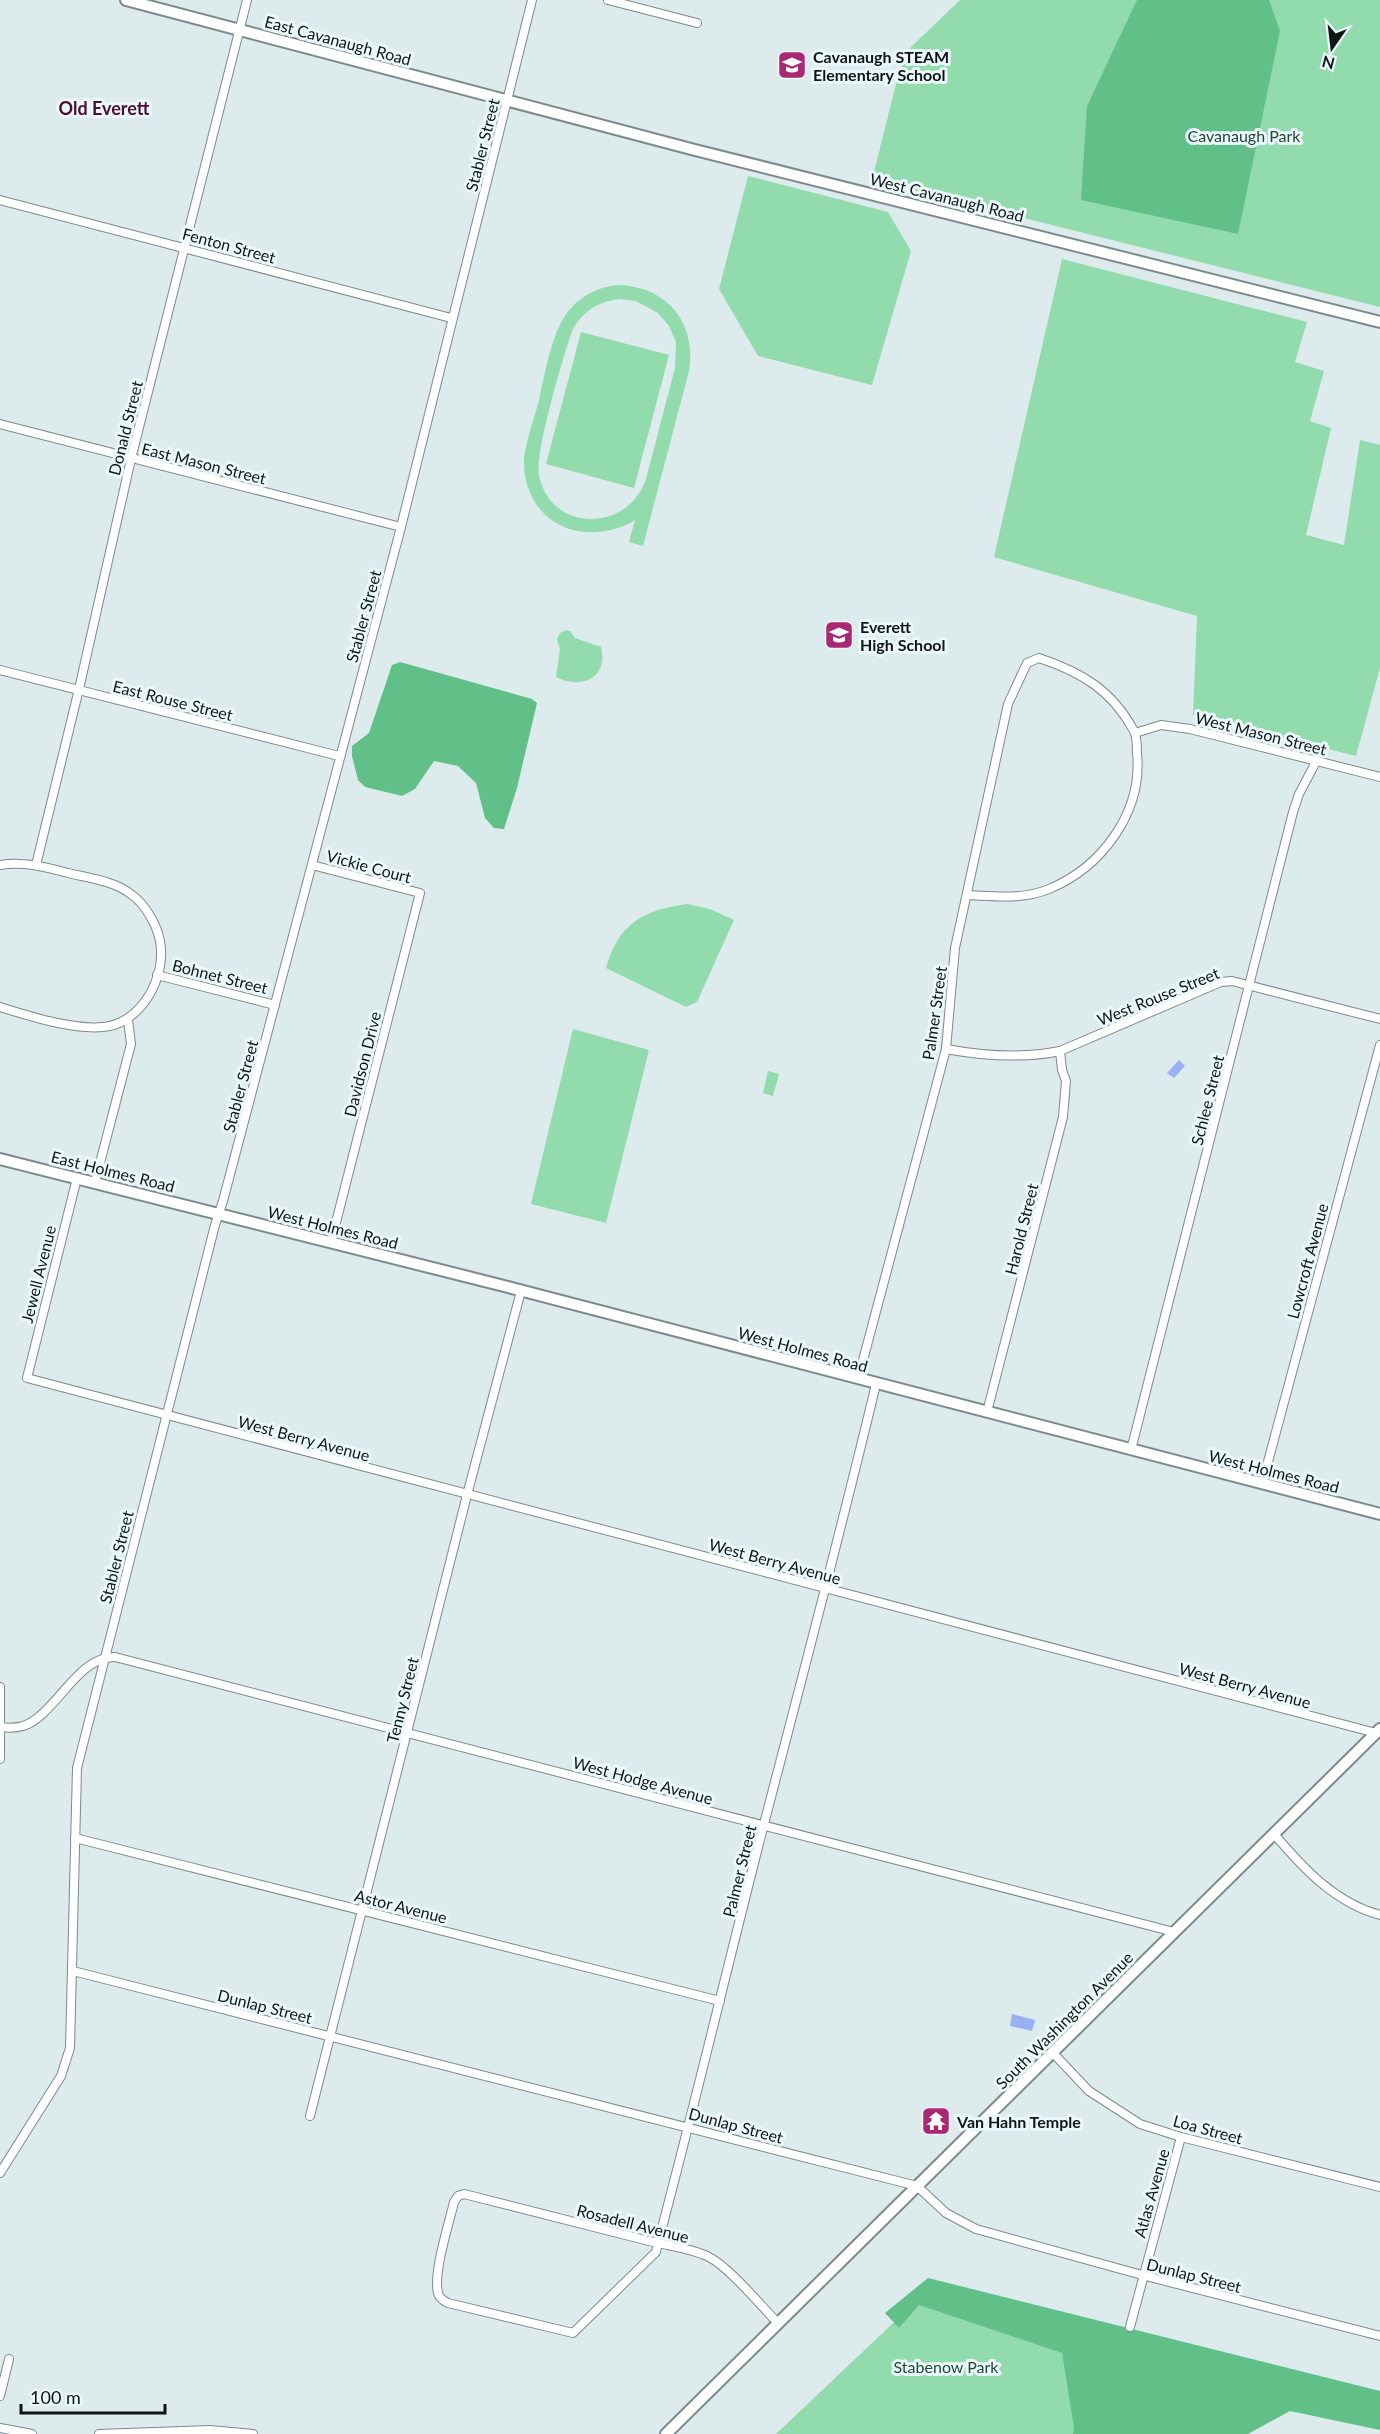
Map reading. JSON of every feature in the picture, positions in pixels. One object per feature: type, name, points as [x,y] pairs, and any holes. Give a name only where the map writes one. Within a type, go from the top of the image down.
[{"type":"street","name":"East Cavanaugh Road","points":[[126,0],[507,101]]},
{"type":"street","name":"Donald Street","points":[[36,865],[131,459],[247,0]]},
{"type":"street","name":"Stabler Street","points":[[0,2173],[66,2065],[71,2041],[77,1768],[166,1415],[401,527],[451,318],[532,0]]},
{"type":"street","points":[[608,0],[638,4],[697,22]]},
{"type":"street","name":"West Cavanaugh Road","points":[[507,101],[1380,322]]},
{"type":"street","name":"Fenton Street","points":[[0,200],[451,318]]},
{"type":"street","name":"East Mason Street","points":[[0,424],[401,527]]},
{"type":"street","name":"Palmer Street","points":[[858,1379],[946,1050],[955,948],[1008,704],[1027,663],[1039,658],[1082,675],[1114,703],[1135,733]]},
{"type":"street","name":"East Rouse Street","points":[[0,670],[339,756]]},
{"type":"street","name":"West Mason Street","points":[[1135,733],[1161,725],[1190,729],[1380,777]]},
{"type":"street","points":[[967,895],[1013,897],[1048,890],[1077,873],[1096,857],[1117,832],[1130,810],[1139,771],[1135,733]]},
{"type":"street","name":"Schlee Street","points":[[1131,1450],[1293,813],[1299,794],[1317,760]]},
{"type":"street","points":[[0,865],[36,865],[117,886],[134,896],[149,915],[161,942],[157,975],[142,1005],[128,1020],[105,1027],[86,1027],[0,1007]]},
{"type":"street","name":"Vickie Court","points":[[312,865],[420,893]]},
{"type":"street","name":"Davidson Drive","points":[[331,1242],[420,893]]},
{"type":"street","name":"Bohnet Street","points":[[157,975],[275,1005]]},
{"type":"street","name":"West Rouse Street","points":[[946,1050],[976,1055],[1022,1056],[1059,1051],[1221,982],[1232,981],[1380,1019]]},
{"type":"street","points":[[95,1182],[131,1044],[128,1020]]},
{"type":"street","name":"Lowcroft Avenue","points":[[1262,1484],[1380,1045]]},
{"type":"street","name":"Harold Street","points":[[987,1412],[1063,1117],[1066,1081],[1059,1051]]},
{"type":"street","name":"East Holmes Road","points":[[0,1159],[219,1214]]},
{"type":"street","name":"Jewell Avenue","points":[[27,1378],[77,1178]]},
{"type":"street","name":"West Holmes Road","points":[[219,1214],[1380,1514]]},
{"type":"street","name":"Tenny Street","points":[[310,2116],[466,1495],[521,1291]]},
{"type":"street","name":"West Berry Avenue","points":[[27,1378],[466,1495],[1378,1731]]},
{"type":"street","name":"Palmer Street","points":[[573,2333],[652,2257],[658,2243],[806,1668],[876,1384]]},
{"type":"street","points":[[0,1727],[26,1725],[90,1665],[105,1657]]},
{"type":"street","name":"West Hodge Avenue","points":[[105,1657],[115,1657],[1174,1932]]},
{"type":"street","points":[[0,1687],[0,1759]]},
{"type":"street","name":"South Washington Avenue","points":[[666,2434],[1378,1731]]},
{"type":"street","points":[[1274,1834],[1332,1893],[1353,1906],[1380,1915]]},
{"type":"street","name":"Astor Avenue","points":[[75,1838],[720,2001]]},
{"type":"street","name":"Dunlap Street","points":[[73,1971],[917,2186],[946,2212],[976,2229],[1142,2275],[1380,2336]]},
{"type":"street","name":"Loa Street","points":[[1053,2052],[1089,2091],[1140,2124],[1181,2137],[1380,2187]]},
{"type":"street","name":"Atlas Avenue","points":[[1130,2327],[1142,2275],[1181,2137]]},
{"type":"street","name":"Rosadell Avenue","points":[[573,2333],[448,2303],[441,2299],[438,2293],[438,2268],[454,2202],[458,2196],[464,2194],[699,2253],[719,2264],[777,2324]]},
{"type":"street","points":[[0,2396],[9,2359]]},
{"type":"street","points":[[0,2428],[32,2434]]},
{"type":"street","points":[[99,2434],[210,2430],[253,2434]]},
{"type":"green space","name":"Cavanaugh Park","points":[[960,0],[1380,0],[1380,307],[872,180],[899,72],[911,47]]},
{"type":"green space","points":[[1137,0],[1269,0],[1280,31],[1238,234],[1081,200],[1087,106]]},
{"type":"green space","points":[[748,176],[888,212],[911,251],[872,385],[758,356],[719,289]]},
{"type":"green space","points":[[1062,259],[1307,322],[1295,362],[1324,371],[1310,421],[1331,428],[1306,535],[1344,545],[1360,440],[1380,445],[1380,668],[1356,756],[1193,715],[1197,616],[994,557]]},
{"type":"green space","points":[[611,286],[635,287],[651,292],[664,300],[675,310],[688,337],[689,371],[643,546],[629,542],[635,520],[619,528],[602,532],[569,529],[555,522],[542,512],[532,498],[525,474],[524,457],[527,444],[553,341],[563,318],[580,299],[592,292]],"holes":[[[611,300],[636,301],[658,313],[669,326],[676,342],[675,368],[646,479],[637,497],[623,509],[607,517],[590,519],[573,516],[558,508],[546,494],[539,475],[545,426],[562,361],[572,331],[585,313]]]},
{"type":"green space","points":[[581,332],[669,355],[634,488],[546,464]]},
{"type":"green space","points":[[570,631],[575,638],[601,647],[601,667],[591,678],[575,682],[556,677],[560,649],[557,639],[560,633]]},
{"type":"green space","points":[[400,662],[532,699],[537,703],[517,788],[504,829],[494,828],[485,818],[476,783],[458,766],[434,761],[415,789],[402,796],[365,787],[358,780],[352,746],[369,733],[392,665]]},
{"type":"green space","points":[[687,904],[710,909],[734,920],[697,1002],[686,1007],[606,968],[618,940],[634,922],[657,910]]},
{"type":"green space","points":[[573,1029],[649,1050],[606,1223],[531,1204]]},
{"type":"green space","points":[[768,1071],[779,1074],[773,1096],[763,1093]]},
{"type":"green space","points":[[928,2278],[1380,2391],[1380,2430],[1290,2411],[1248,2434],[1073,2434],[1074,2427],[1062,2353],[919,2305],[899,2328],[885,2313]]},
{"type":"green space","name":"Stabenow Park","points":[[929,2289],[1219,2380],[1207,2434],[776,2434]]},
{"type":"water","points":[[1179,1060],[1185,1066],[1174,1078],[1167,1073]]},
{"type":"water","points":[[1012,2014],[1035,2020],[1032,2031],[1010,2026]]},
{"type":"place","name":"Cavanaugh STEAM Elementary School","points":[[792,65]]},
{"type":"place","name":"Everett High School","points":[[839,635]]},
{"type":"place","name":"Van Hahn Temple","points":[[936,2121]]},
{"type":"district","name":"Old Everett","points":[[104,108]]}]
